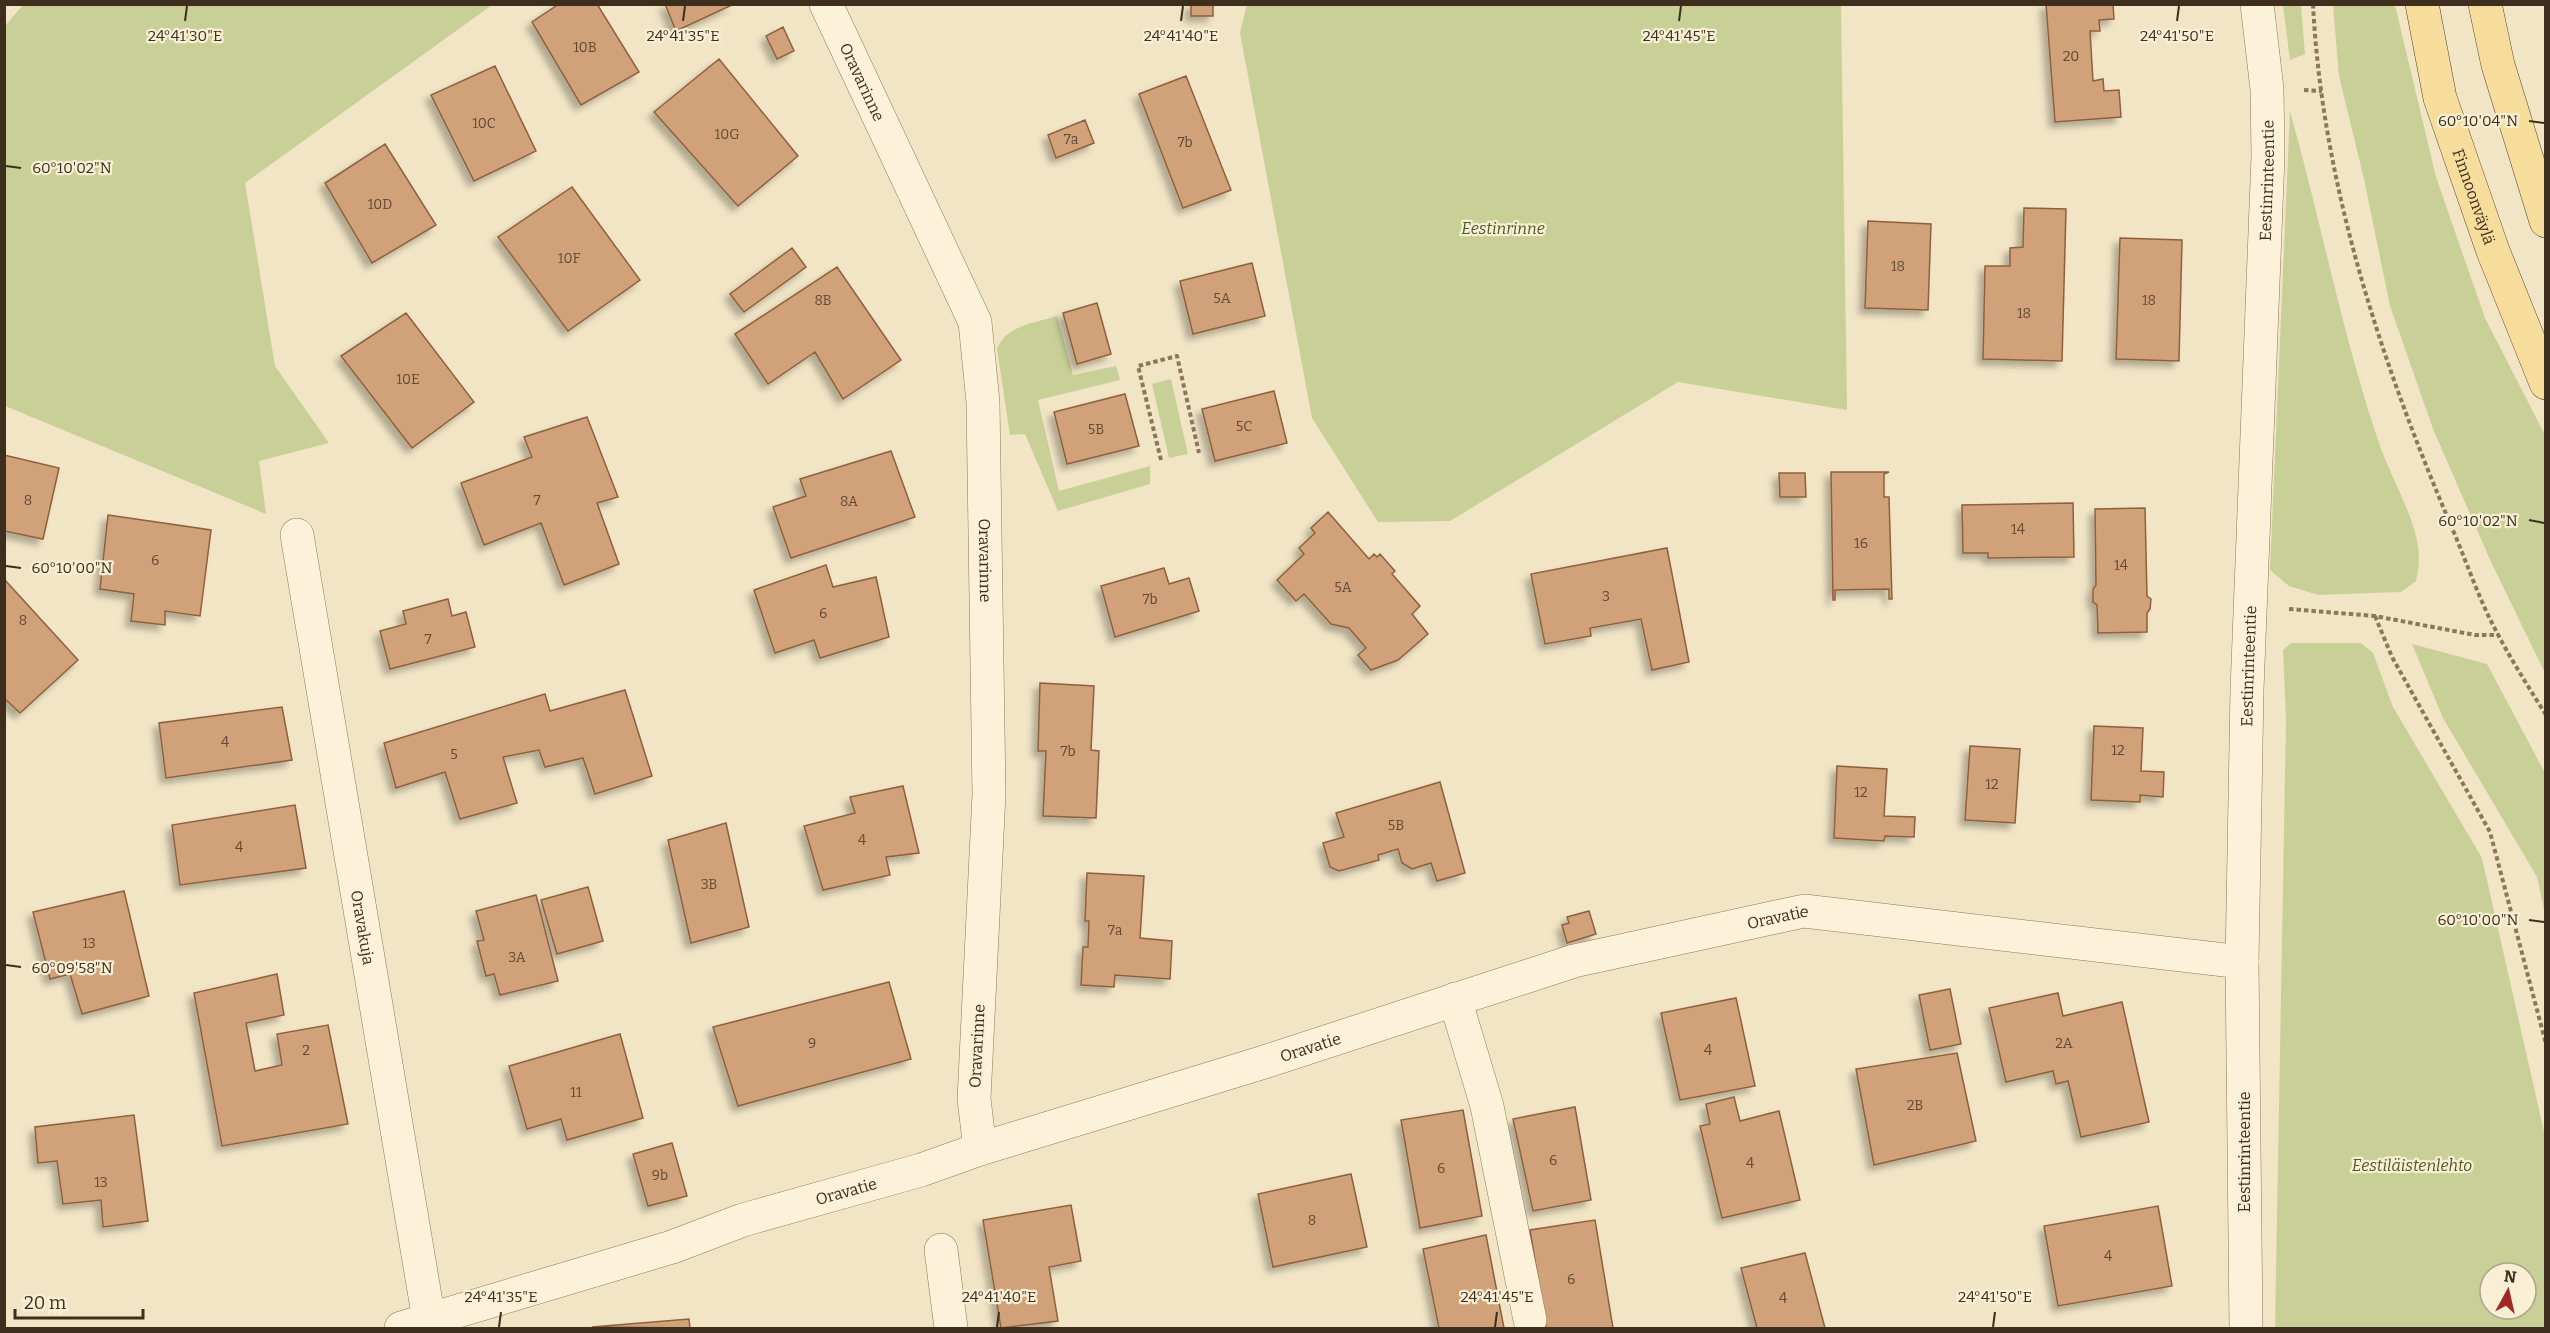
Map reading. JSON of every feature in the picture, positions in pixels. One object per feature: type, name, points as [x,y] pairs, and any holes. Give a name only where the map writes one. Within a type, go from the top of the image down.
[{"type":"main road","name":"Finnoonväylä","points":[[2422,4],[2440,98],[2493,251],[2546,383]]},
{"type":"main road","points":[[2486,4],[2498,65],[2546,221]]},
{"type":"street","name":"Oravarinne","points":[[826,4],[975,322],[983,402],[988,794],[974,1099],[980,1149]]},
{"type":"street","name":"Eestinrinteentie","points":[[2246,1329],[2242,962],[2251,607],[2268,156],[2267,89],[2257,4]]},
{"type":"street","name":"Oravakuja","points":[[297,535],[415,1324]]},
{"type":"street","name":"Oravatie","points":[[415,1324],[672,1247],[743,1220],[921,1170],[980,1149],[1261,1063],[1574,961],[1804,911],[2242,962]]},
{"type":"street","points":[[1455,999],[1487,1106],[1530,1320]]},
{"type":"street","points":[[941,1250],[951,1329]]},
{"type":"path","points":[[2313,4],[2315,49],[2328,139],[2365,292],[2413,437],[2488,616],[2546,715]]},
{"type":"path","points":[[1161,460],[1138,366],[1177,356],[1199,453]]},
{"type":"path","points":[[2251,607],[2318,610],[2375,616],[2475,635],[2499,635]]},
{"type":"path","points":[[2375,616],[2392,657],[2490,832],[2546,1044]]},
{"type":"green space","name":"Eestinrinne","points":[[1247,4],[1841,5],[1847,410],[1678,382],[1450,521],[1378,522],[1312,418],[1240,33]]},
{"type":"green space","points":[[23,5],[492,5],[245,183],[275,366],[329,443],[259,461],[266,514],[5,406],[4,27]]},
{"type":"green space","points":[[2283,5],[2301,5],[2305,54],[2290,60]]},
{"type":"green space","points":[[2333,5],[2395,5],[2436,177],[2485,318],[2545,435],[2545,673],[2491,562],[2433,429],[2390,306],[2364,179],[2339,76]]},
{"type":"green space","points":[[2290,111],[2363,394],[2380,446],[2411,519],[2417,539],[2419,557],[2416,581],[2401,592],[2318,595],[2289,586],[2270,570]]},
{"type":"green space","points":[[1057,316],[1073,375],[1116,366],[1120,380],[1038,400],[1059,491],[1150,466],[1150,484],[1058,511],[1025,434],[1010,435],[997,349],[1001,341],[1014,330]]},
{"type":"green space","points":[[1171,379],[1188,454],[1169,458],[1152,384]]},
{"type":"green space","name":"Eestiläistenlehto","points":[[2291,643],[2361,643],[2373,653],[2393,707],[2482,858],[2545,1136],[2545,1328],[2275,1328],[2286,719],[2283,650]]},
{"type":"green space","points":[[2412,644],[2487,664],[2545,773],[2545,914],[2537,877],[2443,718]]},
{"type":"building","points":[[559,4],[597,4],[639,72],[581,105],[532,22]]},
{"type":"building","points":[[665,4],[734,4],[676,31]]},
{"type":"building","points":[[1191,4],[1213,4],[1213,16],[1191,16]]},
{"type":"building","points":[[2046,4],[2113,4],[2114,19],[2099,20],[2100,31],[2090,31],[2093,81],[2103,79],[2104,91],[2119,90],[2121,117],[2055,122]]},
{"type":"building","points":[[783,27],[794,51],[777,59],[766,36]]},
{"type":"building","points":[[719,59],[798,156],[738,206],[654,112]]},
{"type":"building","points":[[495,66],[536,151],[474,181],[431,95]]},
{"type":"building","points":[[1186,76],[1231,190],[1183,208],[1139,94]]},
{"type":"building","points":[[1085,120],[1094,143],[1056,158],[1048,135]]},
{"type":"building","points":[[385,144],[436,225],[372,263],[325,183]]},
{"type":"building","points":[[572,187],[640,280],[568,331],[498,237]]},
{"type":"building","points":[[2024,208],[2066,209],[2062,361],[1983,359],[1985,266],[2010,266],[2010,248],[2023,247]]},
{"type":"building","points":[[1868,221],[1931,224],[1928,310],[1865,308]]},
{"type":"building","points":[[2120,238],[2182,240],[2179,361],[2116,359]]},
{"type":"building","points":[[792,248],[806,267],[744,312],[730,294]]},
{"type":"building","points":[[1252,263],[1265,316],[1193,334],[1180,281]]},
{"type":"building","points":[[837,267],[901,360],[843,399],[815,352],[768,384],[735,334]]},
{"type":"building","points":[[1097,303],[1111,354],[1077,364],[1063,313]]},
{"type":"building","points":[[406,313],[474,402],[412,448],[341,356]]},
{"type":"building","points":[[1274,391],[1287,443],[1215,461],[1202,409]]},
{"type":"building","points":[[1125,394],[1139,446],[1067,464],[1054,412]]},
{"type":"building","points":[[587,417],[618,497],[597,503],[619,564],[564,585],[541,523],[484,545],[461,483],[532,457],[524,437]]},
{"type":"building","points":[[891,451],[915,517],[791,558],[773,507],[806,496],[800,479]]},
{"type":"building","points":[[4,455],[59,468],[43,539],[4,531]]},
{"type":"building","points":[[1831,472],[1889,472],[1884,474],[1884,497],[1889,497],[1892,599],[1889,599],[1889,589],[1835,590],[1835,600],[1833,600]]},
{"type":"building","points":[[1779,473],[1805,473],[1806,497],[1780,497]]},
{"type":"building","points":[[2073,503],[2074,557],[1988,558],[1988,553],[1963,553],[1962,505]]},
{"type":"building","points":[[2145,508],[2147,596],[2151,599],[2147,613],[2147,632],[2098,633],[2097,605],[2093,602],[2093,589],[2096,585],[2095,509]]},
{"type":"building","points":[[1328,512],[1369,559],[1374,554],[1377,557],[1380,554],[1395,571],[1392,574],[1420,606],[1412,614],[1428,634],[1398,660],[1371,670],[1358,655],[1366,648],[1349,628],[1331,624],[1304,594],[1296,601],[1277,580],[1304,554],[1299,548],[1315,533],[1311,528]]},
{"type":"building","points":[[108,515],[211,530],[200,616],[165,611],[165,625],[131,621],[134,594],[100,589]]},
{"type":"building","points":[[1667,548],[1689,662],[1652,670],[1641,619],[1590,628],[1591,636],[1545,644],[1531,574]]},
{"type":"building","points":[[826,565],[833,587],[876,577],[889,637],[820,658],[814,640],[775,653],[754,590]]},
{"type":"building","points":[[1164,568],[1169,584],[1189,578],[1199,611],[1115,637],[1101,586]]},
{"type":"building","points":[[4,579],[78,660],[20,713],[4,698]]},
{"type":"building","points":[[448,599],[452,616],[466,612],[475,647],[390,669],[380,631],[406,624],[403,611]]},
{"type":"building","points":[[1040,683],[1094,686],[1091,750],[1099,751],[1096,818],[1043,816],[1046,751],[1038,751]]},
{"type":"building","points":[[625,690],[652,776],[595,794],[583,758],[545,767],[539,750],[503,757],[517,803],[460,819],[445,772],[396,788],[384,743],[545,694],[550,711]]},
{"type":"building","points":[[282,707],[292,760],[166,778],[159,723]]},
{"type":"building","points":[[2094,726],[2143,728],[2141,771],[2164,772],[2163,797],[2140,795],[2140,802],[2091,800]]},
{"type":"building","points":[[1970,746],[2020,749],[2015,823],[1965,820]]},
{"type":"building","points":[[1837,766],[1887,769],[1884,816],[1915,817],[1914,837],[1885,836],[1884,841],[1834,838]]},
{"type":"building","points":[[1440,782],[1465,873],[1437,881],[1431,863],[1412,869],[1402,863],[1398,849],[1378,855],[1379,860],[1339,871],[1330,867],[1323,843],[1344,837],[1336,813]]},
{"type":"building","points":[[903,786],[919,853],[886,857],[890,875],[823,890],[804,826],[855,813],[850,797]]},
{"type":"building","points":[[295,805],[306,868],[180,885],[172,825]]},
{"type":"building","points":[[726,823],[749,927],[691,943],[668,840]]},
{"type":"building","points":[[1087,873],[1144,876],[1140,938],[1172,941],[1170,979],[1115,975],[1114,987],[1081,985],[1083,947],[1088,947],[1089,921],[1085,921]]},
{"type":"building","points":[[588,887],[603,941],[557,954],[541,900]]},
{"type":"building","points":[[124,891],[149,996],[82,1014],[70,974],[50,979],[33,912]]},
{"type":"building","points":[[536,895],[558,981],[500,995],[494,974],[486,976],[477,941],[484,940],[476,911]]},
{"type":"building","points":[[1589,911],[1596,934],[1567,943],[1562,925],[1569,923],[1567,917]]},
{"type":"building","points":[[277,974],[284,1015],[246,1023],[255,1071],[282,1065],[277,1034],[328,1025],[348,1124],[222,1146],[194,993]]},
{"type":"building","points":[[889,982],[911,1059],[738,1106],[713,1027]]},
{"type":"building","points":[[1950,989],[1961,1044],[1930,1050],[1919,995]]},
{"type":"building","points":[[2058,993],[2063,1016],[2122,1002],[2149,1122],[2081,1137],[2068,1081],[2056,1084],[2053,1071],[2006,1082],[1989,1008]]},
{"type":"building","points":[[1736,998],[1755,1086],[1680,1100],[1661,1013]]},
{"type":"building","points":[[620,1034],[643,1118],[567,1140],[561,1119],[527,1129],[509,1066]]},
{"type":"building","points":[[1957,1053],[1976,1141],[1874,1165],[1856,1069]]},
{"type":"building","points":[[1734,1097],[1740,1121],[1779,1111],[1800,1200],[1722,1218],[1700,1126],[1710,1124],[1706,1104]]},
{"type":"building","points":[[1575,1107],[1591,1200],[1533,1211],[1513,1119]]},
{"type":"building","points":[[1463,1110],[1482,1216],[1420,1228],[1401,1120]]},
{"type":"building","points":[[134,1115],[148,1221],[103,1227],[101,1200],[63,1204],[57,1161],[38,1163],[35,1127]]},
{"type":"building","points":[[672,1143],[687,1196],[648,1206],[633,1154]]},
{"type":"building","points":[[1351,1174],[1367,1247],[1273,1267],[1258,1194]]},
{"type":"building","points":[[1071,1205],[1081,1261],[1049,1267],[1058,1321],[1001,1328],[983,1220]]},
{"type":"building","points":[[2158,1206],[2172,1286],[2058,1306],[2044,1226]]},
{"type":"building","points":[[1595,1220],[1613,1328],[1546,1328],[1530,1230]]},
{"type":"building","points":[[1486,1235],[1504,1328],[1439,1328],[1423,1249]]},
{"type":"building","points":[[1805,1253],[1825,1328],[1757,1328],[1741,1268]]},
{"type":"building","points":[[689,1319],[690,1328],[592,1327]]}]
